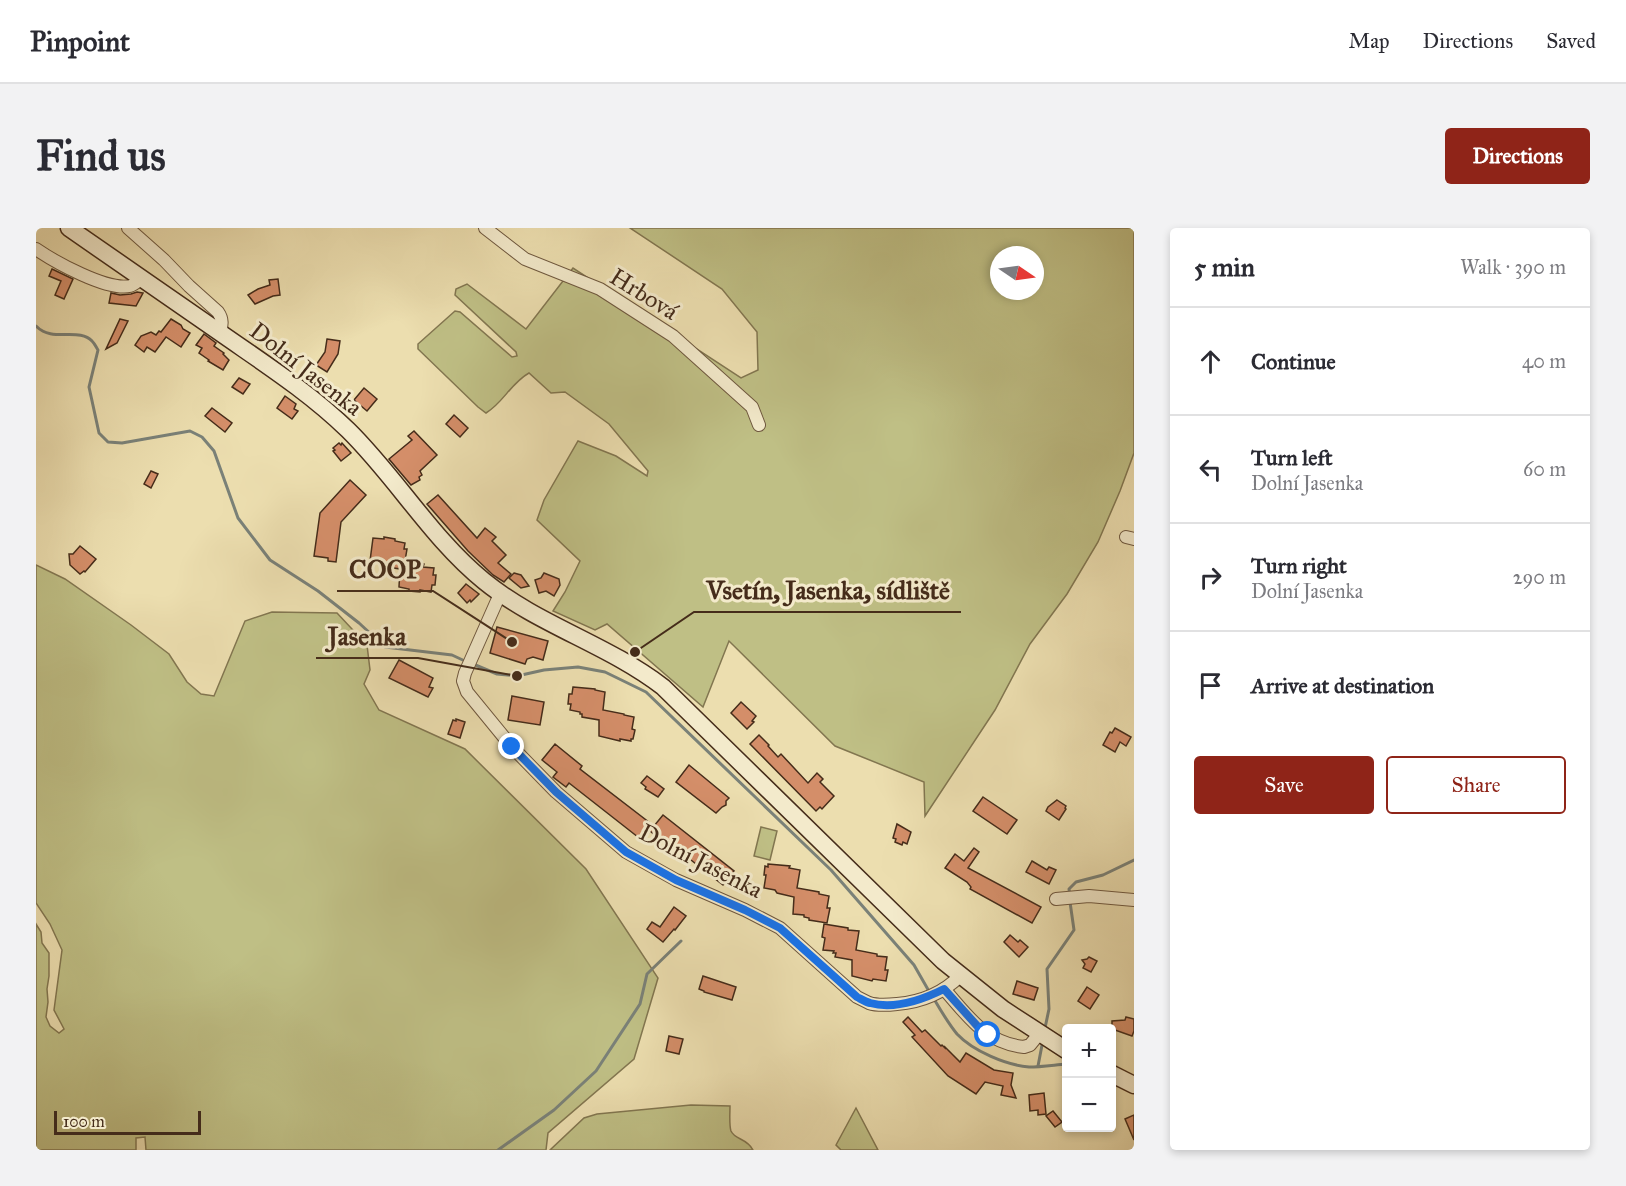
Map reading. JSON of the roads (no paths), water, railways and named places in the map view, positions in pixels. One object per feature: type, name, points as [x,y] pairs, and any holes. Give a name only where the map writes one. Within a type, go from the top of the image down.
[{"type":"street","name":"Dolní Jasenka","points":[[69,228],[308,395],[348,430],[378,462],[461,561],[500,594],[625,661],[652,678],[960,976],[1003,1009],[1062,1048]]},
{"type":"street","points":[[128,228],[218,312],[222,323],[220,333]]},
{"type":"street","name":"Hrbová","points":[[484,228],[525,259],[600,289],[673,336],[752,407],[759,425]]},
{"type":"street","points":[[36,249],[78,273],[111,284],[127,286],[142,278]]},
{"type":"street","name":"Dolní Jasenka","points":[[500,594],[465,673],[464,681],[467,692],[512,747],[556,792],[626,852],[676,880],[780,928],[857,997],[870,1003],[886,1005],[911,1003],[925,999],[944,989],[960,976]]},
{"type":"street","points":[[1056,899],[1089,896],[1134,900]]},
{"type":"street","points":[[944,989],[980,1029],[993,1037],[1024,1047],[1042,1036]]},
{"type":"street","points":[[1116,1076],[1134,1085]]},
{"type":"waterway","points":[[36,326],[50,334],[87,337],[95,344],[98,350],[89,387],[99,433],[108,442],[122,443],[190,431],[202,437],[214,451],[238,518],[270,560],[318,591],[385,647],[452,655],[467,662]]},
{"type":"waterway","points":[[473,664],[497,674],[517,676],[544,670],[578,667],[605,672],[646,692],[831,870],[914,965],[930,993]]},
{"type":"waterway","points":[[1070,896],[1069,889],[1076,882],[1103,875],[1134,860]]},
{"type":"waterway","points":[[1045,1028],[1049,1009],[1047,969],[1074,930],[1070,902]]},
{"type":"waterway","points":[[498,1150],[554,1110],[596,1071],[640,1004],[647,974],[681,941]]},
{"type":"waterway","points":[[934,999],[957,1034],[981,1051],[1020,1066],[1062,1064]]},
{"type":"waterway","points":[[1038,1066],[1043,1040]]},
{"type":"place","name":"COOP","points":[[512,642]]},
{"type":"place","name":"Vsetín, Jasenka, sídliště","points":[[635,652]]},
{"type":"place","name":"Jasenka","points":[[517,676]]}]
